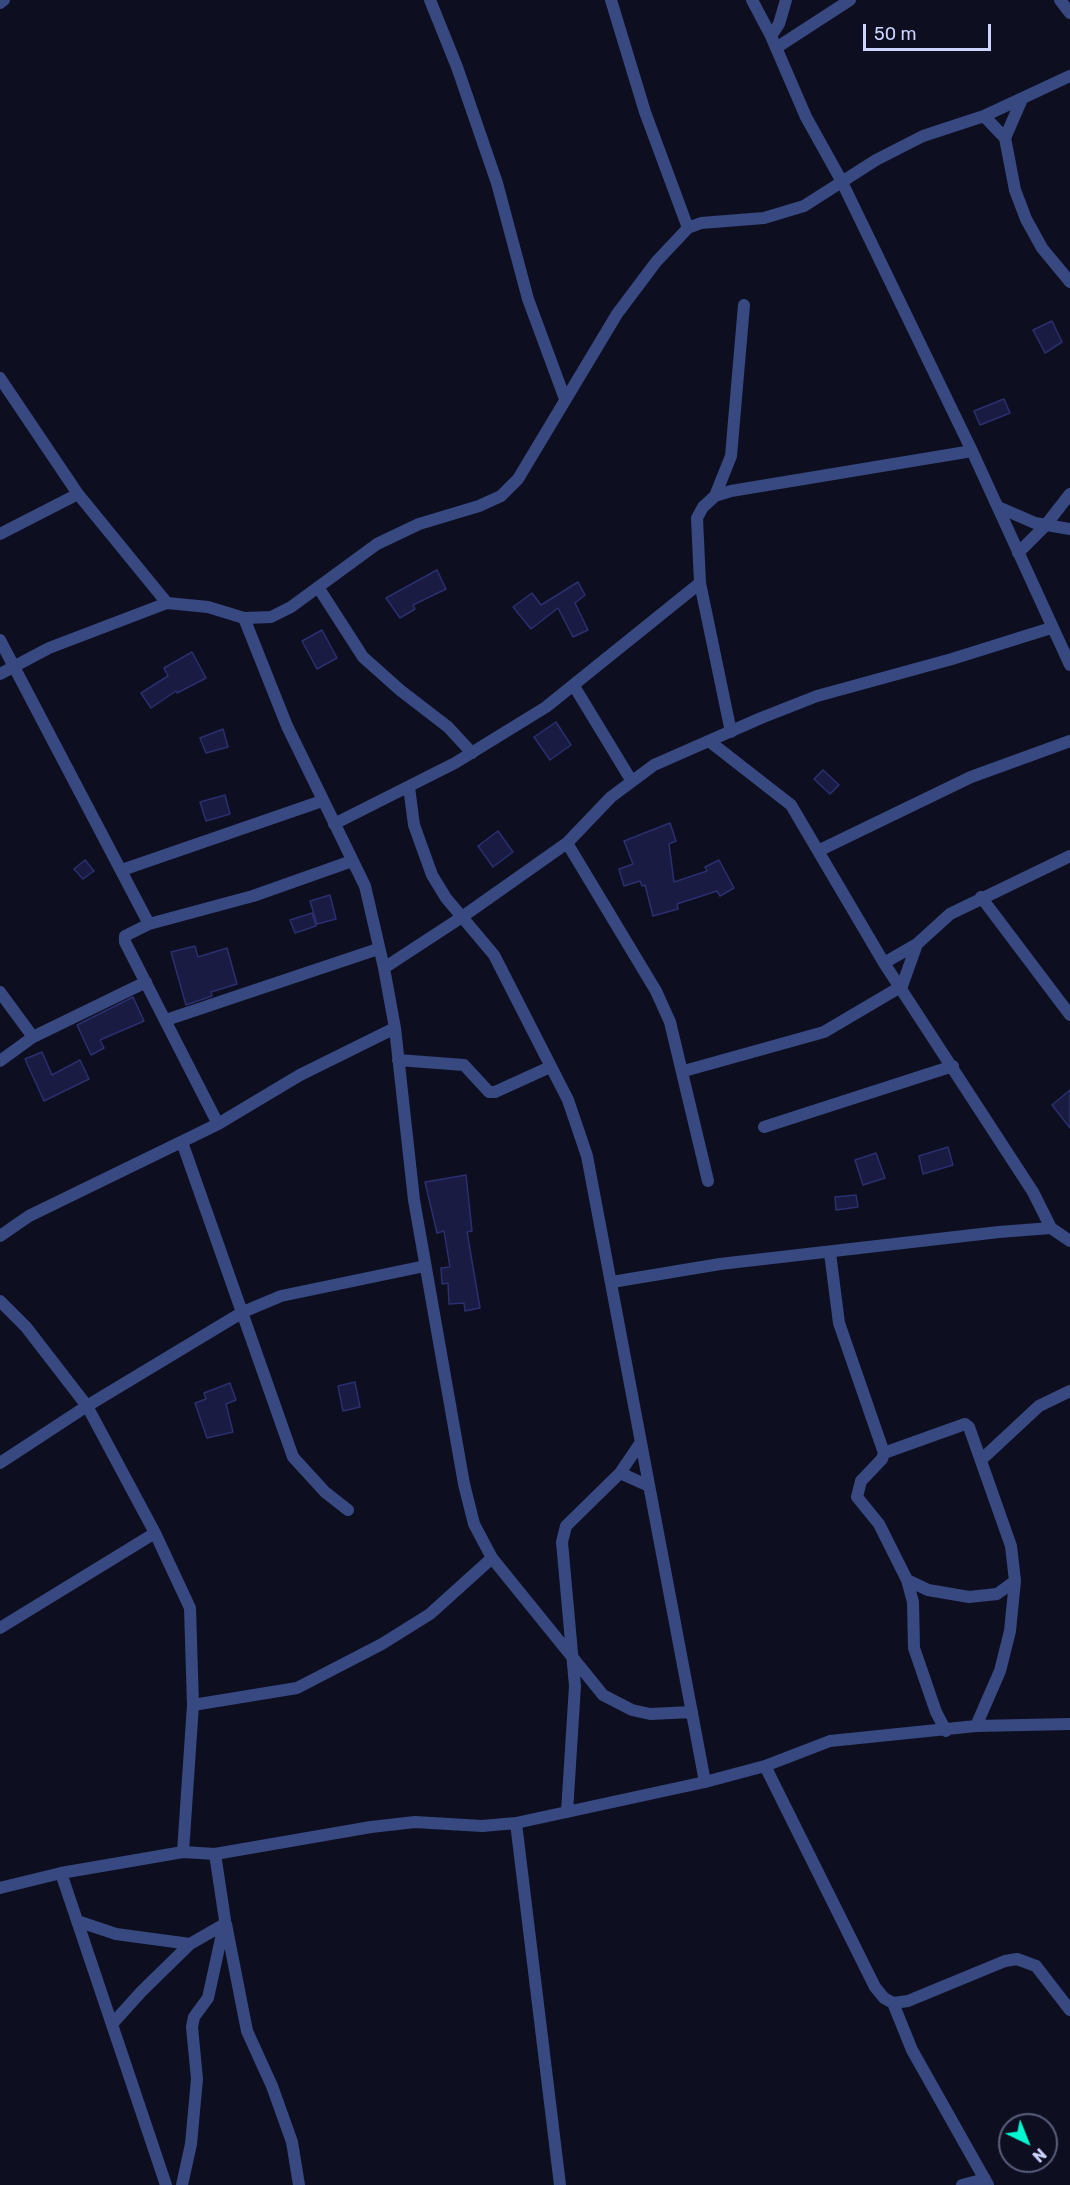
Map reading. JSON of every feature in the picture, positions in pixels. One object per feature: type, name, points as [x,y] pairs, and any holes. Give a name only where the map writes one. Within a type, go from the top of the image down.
[{"type":"street","points":[[0,3],[4,0]]},
{"type":"street","points":[[430,0],[472,109],[497,183],[528,299],[565,399]]},
{"type":"street","points":[[611,0],[645,112],[688,228]]},
{"type":"street","points":[[752,0],[771,36],[806,117],[842,180],[972,451],[1051,628],[1070,665]]},
{"type":"street","points":[[771,36],[779,24],[786,0]]},
{"type":"street","points":[[776,48],[850,0]]},
{"type":"street","points":[[1060,0],[1070,13]]},
{"type":"street","points":[[0,674],[49,648],[167,603],[208,607],[244,618],[271,617],[291,607],[358,555],[376,544],[419,524],[479,506],[501,496],[518,479],[617,314],[656,262],[688,228],[702,223],[764,218],[804,206],[842,180],[923,136],[984,116],[1070,76]]},
{"type":"street","points":[[1005,138],[1022,99]]},
{"type":"street","points":[[984,116],[1005,138],[1015,190],[1026,219],[1042,248],[1070,282]]},
{"type":"street","points":[[715,496],[731,456],[744,305]]},
{"type":"street","points":[[0,378],[78,494],[167,603]]},
{"type":"street","points":[[731,732],[700,583],[697,518],[703,507],[715,496],[731,490],[972,451]]},
{"type":"street","points":[[0,534],[78,494]]},
{"type":"street","points":[[1018,553],[1046,526],[1070,494]]},
{"type":"street","points":[[998,507],[1046,526],[1070,529]]},
{"type":"street","points":[[334,824],[471,753],[546,707],[700,583]]},
{"type":"street","points":[[318,587],[363,657],[448,727],[471,753]]},
{"type":"street","points":[[244,618],[286,726],[364,886],[384,968],[395,1028],[414,1200],[464,1484],[474,1524],[492,1558],[603,1695],[622,1705],[650,1714],[692,1712]]},
{"type":"street","points":[[384,968],[462,917],[567,843],[631,780],[654,765],[817,696],[952,659],[1051,628]]},
{"type":"street","points":[[0,640],[149,924]]},
{"type":"street","points":[[574,686],[631,780]]},
{"type":"street","points":[[709,741],[791,806],[820,850],[884,963],[902,986],[1033,1192],[1051,1228],[1070,1241]]},
{"type":"street","points":[[820,850],[971,777],[1070,741]]},
{"type":"street","points":[[409,787],[414,825],[432,875],[446,898],[494,955],[568,1100],[587,1156],[705,1782]]},
{"type":"street","points":[[122,870],[322,801]]},
{"type":"street","points":[[567,843],[656,991],[670,1022],[684,1071],[708,1182]]},
{"type":"street","points":[[884,963],[917,944],[950,914],[981,897],[1070,856]]},
{"type":"street","points":[[218,1124],[124,938],[127,934],[149,924],[253,896],[352,861]]},
{"type":"street","points":[[981,897],[1070,1015]]},
{"type":"street","points":[[684,1071],[824,1032],[902,986],[917,944]]},
{"type":"street","points":[[166,1020],[378,950]]},
{"type":"street","points":[[0,1061],[33,1037],[146,982]]},
{"type":"street","points":[[0,992],[33,1037]]},
{"type":"street","points":[[0,1236],[29,1215],[218,1124],[300,1075],[395,1028]]},
{"type":"street","points":[[398,1059],[464,1065],[489,1092],[495,1092],[550,1067]]},
{"type":"street","points":[[764,1127],[953,1066]]},
{"type":"street","points":[[182,1142],[292,1457],[325,1492],[348,1510]]},
{"type":"street","points":[[612,1282],[720,1264],[1051,1228]]},
{"type":"street","points":[[830,1252],[839,1323],[884,1453],[882,1460],[861,1481],[857,1497],[879,1524],[907,1580],[913,1602],[914,1648],[936,1712],[946,1731]]},
{"type":"street","points":[[0,1463],[87,1406],[243,1312],[281,1296],[425,1266]]},
{"type":"street","points":[[0,1301],[26,1327],[87,1406],[155,1533],[190,1608],[193,1705],[183,1852]]},
{"type":"street","points":[[981,1460],[1039,1406],[1070,1391]]},
{"type":"street","points":[[884,1453],[965,1424],[969,1427],[1011,1545],[1015,1581],[1010,1631],[1000,1671],[976,1726]]},
{"type":"street","points":[[567,1812],[574,1696],[562,1542],[566,1526],[620,1473],[641,1442]]},
{"type":"street","points":[[620,1473],[649,1486]]},
{"type":"street","points":[[0,1628],[155,1533]]},
{"type":"street","points":[[193,1705],[297,1688],[382,1644],[430,1614],[492,1558]]},
{"type":"street","points":[[907,1580],[928,1590],[969,1597],[997,1594],[1015,1581]]},
{"type":"street","points":[[0,1888],[61,1874],[183,1852],[215,1854],[415,1822],[482,1826],[516,1823],[705,1782],[765,1766],[830,1741],[946,1731],[976,1726],[1070,1724]]},
{"type":"street","points":[[765,1766],[875,1987],[884,1998],[893,2003],[912,2050],[987,2182],[963,2185]]},
{"type":"street","points":[[516,1823],[560,2185]]},
{"type":"street","points":[[215,1854],[224,1923],[247,2031],[272,2086],[292,2142],[299,2185]]},
{"type":"street","points":[[61,1874],[166,2185]]},
{"type":"street","points":[[77,1921],[116,1934],[190,1944]]},
{"type":"street","points":[[113,2023],[190,1944],[224,1923]]},
{"type":"street","points":[[182,2185],[191,2144],[197,2079],[192,2027],[194,2017],[208,1998],[224,1923]]},
{"type":"street","points":[[893,2003],[922,1996],[1005,1961],[1017,1959],[1036,1966],[1070,2010]]},
{"type":"building","points":[[1052,321],[1062,342],[1045,353],[1033,330]]},
{"type":"building","points":[[1004,399],[1010,413],[980,425],[974,411]]},
{"type":"building","points":[[437,570],[446,589],[413,605],[415,609],[400,618],[386,598]]},
{"type":"building","points":[[578,582],[585,595],[575,603],[588,630],[573,637],[558,608],[531,629],[513,607],[532,593],[541,605]]},
{"type":"building","points":[[322,630],[337,658],[317,669],[302,641]]},
{"type":"building","points":[[192,652],[206,678],[177,693],[176,691],[151,708],[141,693],[168,676],[164,668]]},
{"type":"building","points":[[556,722],[571,745],[550,760],[534,737]]},
{"type":"building","points":[[223,729],[228,747],[206,753],[200,738]]},
{"type":"building","points":[[823,770],[839,785],[830,794],[814,779]]},
{"type":"building","points":[[225,795],[230,814],[206,821],[200,802]]},
{"type":"building","points":[[670,823],[676,841],[669,844],[674,882],[707,871],[705,867],[719,860],[734,888],[720,896],[717,891],[677,904],[678,909],[653,916],[645,885],[642,886],[640,881],[624,886],[619,869],[633,864],[624,841]]},
{"type":"building","points":[[498,831],[513,852],[493,867],[478,846]]},
{"type":"building","points":[[85,860],[94,871],[83,879],[74,869]]},
{"type":"building","points":[[330,895],[336,919],[317,924],[310,901]]},
{"type":"building","points":[[312,913],[316,926],[295,933],[290,920]]},
{"type":"building","points":[[195,946],[198,957],[227,948],[237,984],[211,992],[212,996],[186,1005],[171,952]]},
{"type":"building","points":[[133,997],[144,1021],[100,1040],[104,1048],[91,1055],[77,1025]]},
{"type":"building","points":[[42,1052],[52,1075],[80,1060],[89,1079],[44,1101],[25,1059]]},
{"type":"building","points":[[1070,1090],[1070,1128],[1052,1105]]},
{"type":"building","points":[[948,1147],[953,1165],[923,1174],[919,1156]]},
{"type":"building","points":[[876,1153],[885,1178],[863,1185],[855,1160]]},
{"type":"building","points":[[466,1175],[472,1231],[467,1232],[480,1308],[465,1311],[464,1303],[449,1304],[448,1283],[442,1284],[441,1268],[450,1267],[444,1231],[437,1233],[425,1182]]},
{"type":"building","points":[[856,1195],[858,1207],[836,1210],[835,1197]]},
{"type":"building","points":[[355,1382],[360,1407],[343,1411],[338,1386]]},
{"type":"building","points":[[230,1383],[236,1400],[226,1404],[233,1432],[207,1438],[195,1403],[206,1399],[204,1393]]}]
